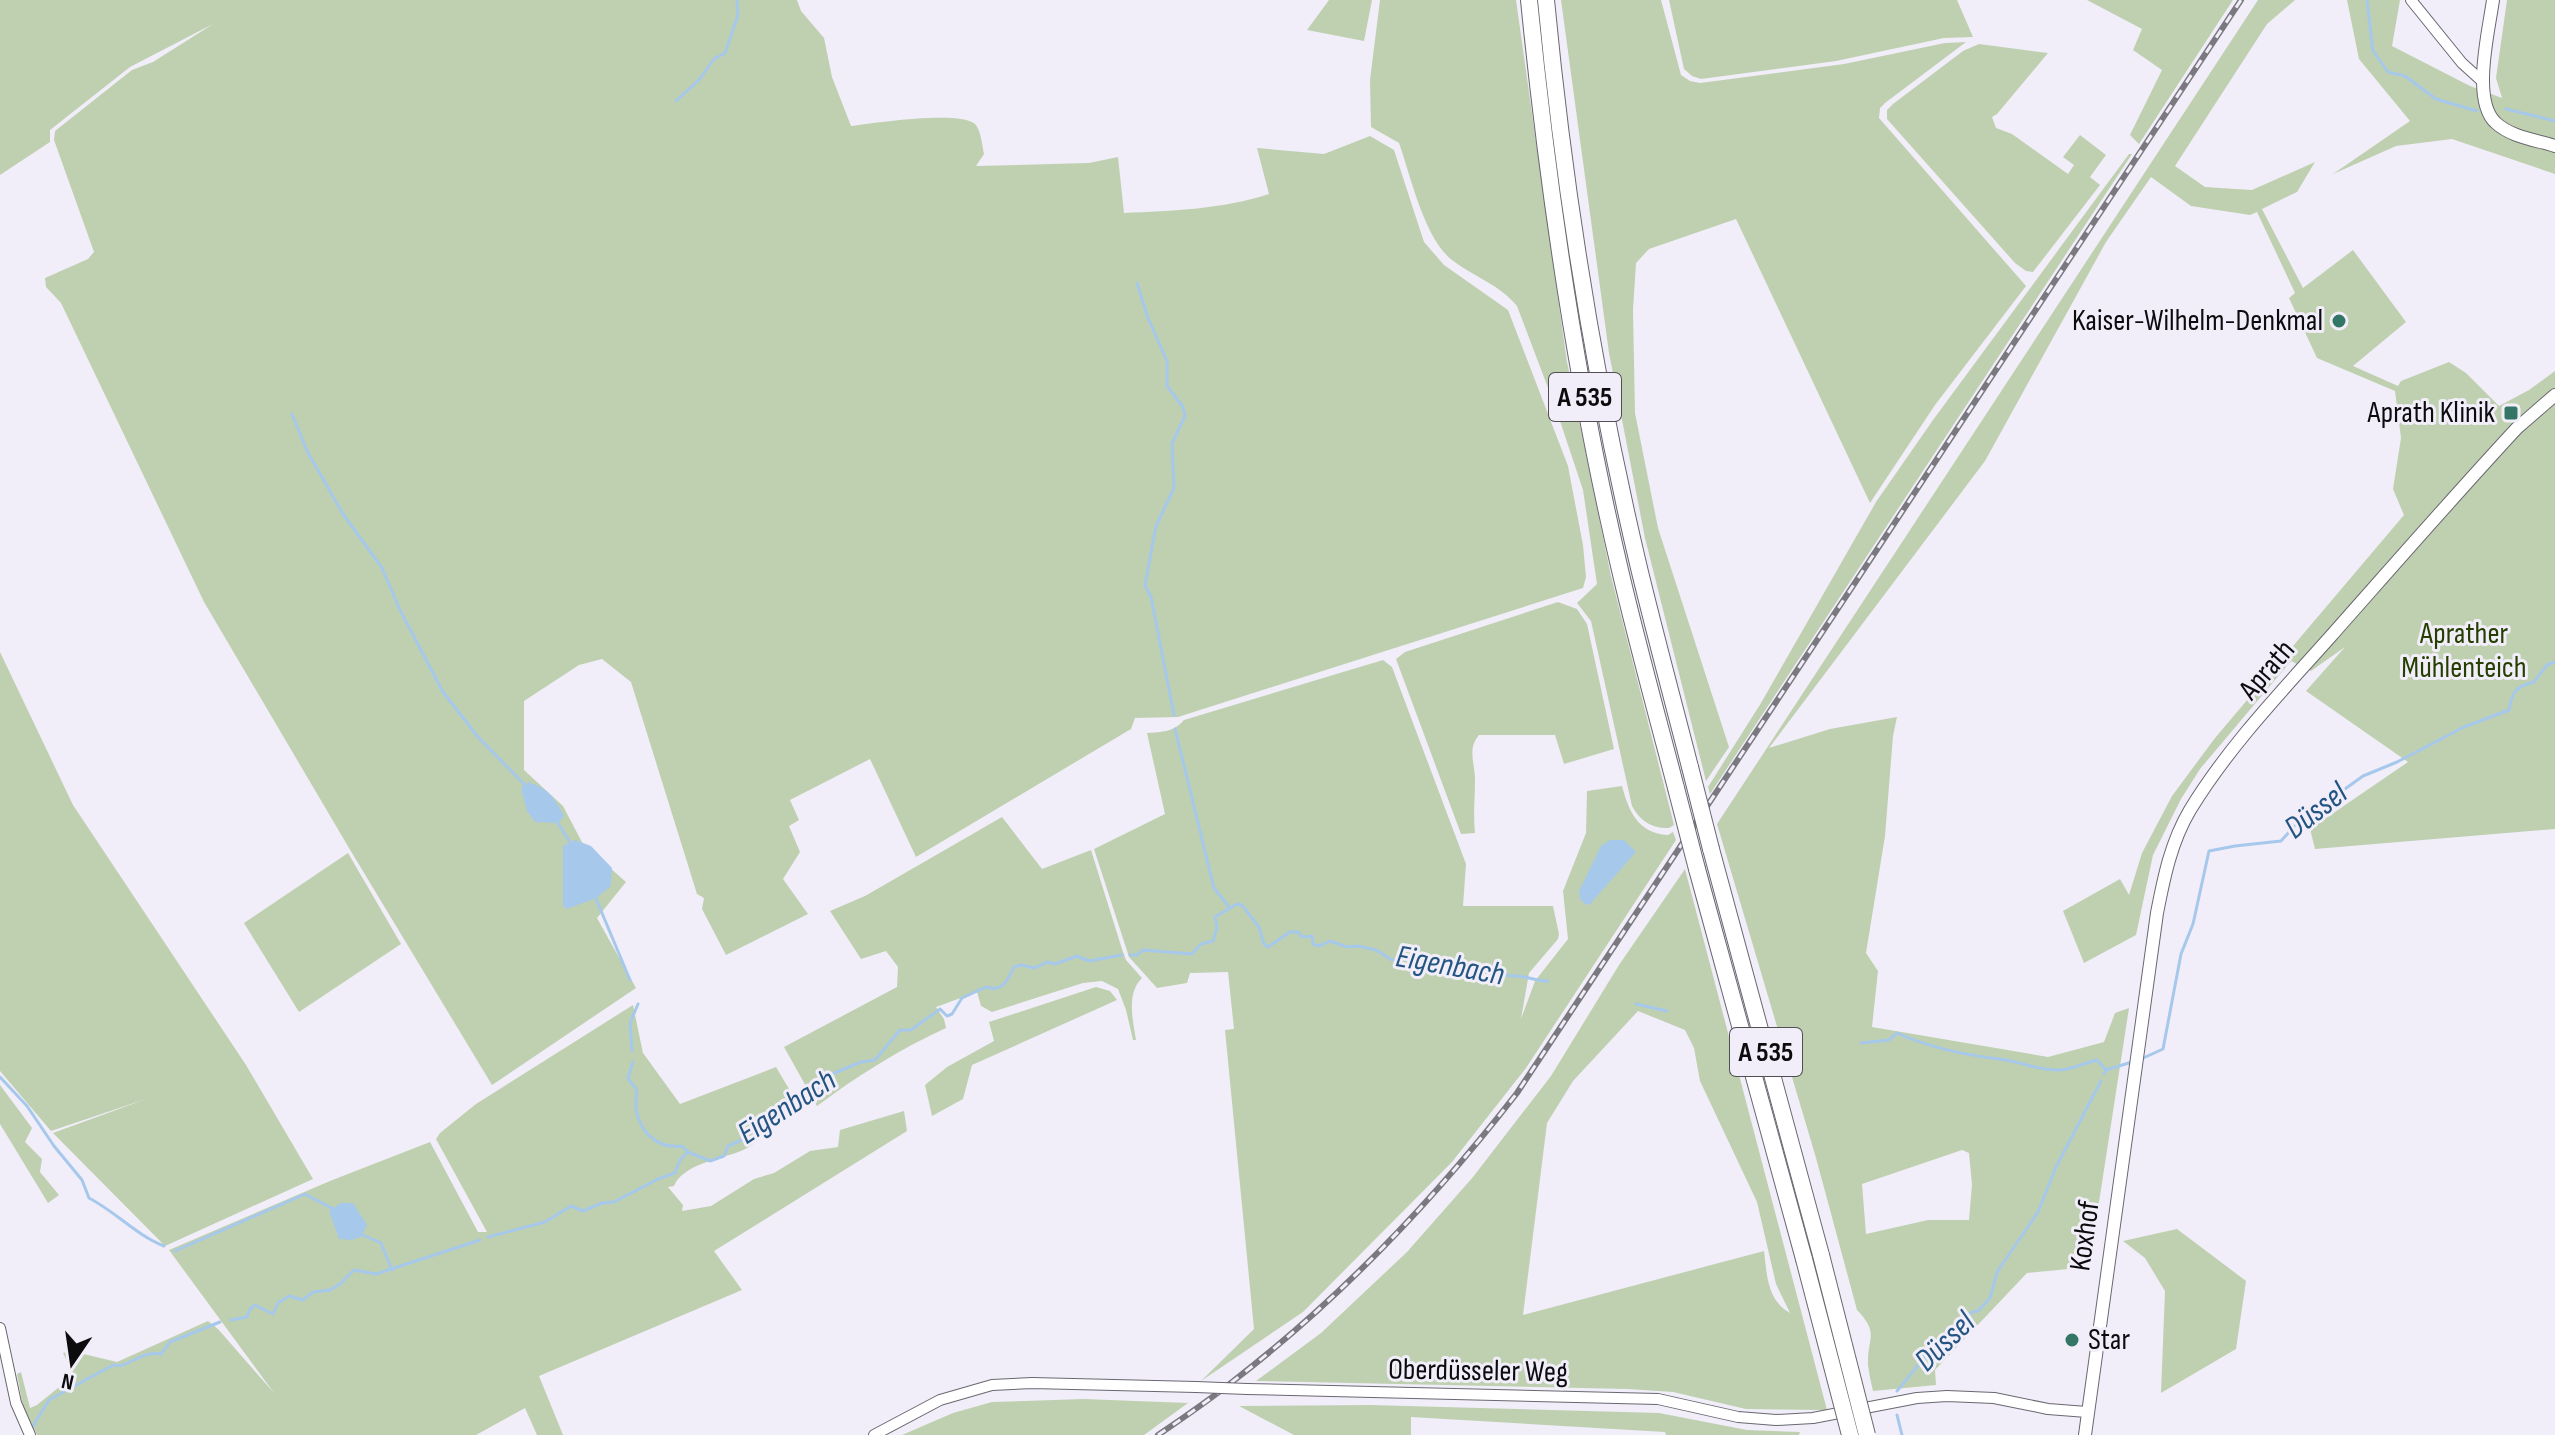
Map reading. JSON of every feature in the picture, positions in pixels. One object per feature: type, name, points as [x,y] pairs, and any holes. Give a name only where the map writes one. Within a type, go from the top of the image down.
[{"type":"highway","name":"A 535","points":[[1529,0],[1560,245],[1586,400],[1620,569],[1697,869],[1850,1435]]},
{"type":"highway","name":"A 535","points":[[1546,0],[1578,247],[1603,397],[1639,565],[1867,1435]]},
{"type":"main road","points":[[2493,0],[2483,82],[2484,103],[2494,122],[2513,133],[2555,146]]},
{"type":"main road","name":"Aprath","points":[[2139,1044],[2166,867],[2190,811],[2220,765],[2279,694],[2517,428],[2555,395]]},
{"type":"main road","name":"Koxhof","points":[[2085,1435],[2139,1044]]},
{"type":"street","points":[[2411,0],[2462,63],[2483,82]]},
{"type":"street","points":[[0,1328],[16,1403],[27,1430]]},
{"type":"street","name":"Oberdüsseler Weg","points":[[874,1435],[940,1400],[992,1385],[1032,1383],[1658,1399],[1738,1417],[1776,1420],[1813,1418],[1947,1396],[1994,1398],[2048,1409],[2087,1412]]},
{"type":"green space","points":[[0,0],[797,0],[801,11],[824,38],[832,77],[851,126],[916,119],[967,120],[975,124],[981,138],[984,154],[976,166],[1089,163],[1118,157],[1124,213],[1216,206],[1269,194],[1257,148],[1324,154],[1370,136],[1394,150],[1424,242],[1444,265],[1508,310],[1568,466],[1583,545],[1586,577],[1583,588],[1178,717],[1135,718],[1131,729],[916,857],[870,759],[790,800],[799,820],[789,826],[800,852],[783,879],[808,914],[726,955],[702,909],[704,898],[697,894],[631,682],[602,659],[579,665],[524,701],[524,770],[563,806],[583,844],[626,882],[597,918],[636,988],[492,1085],[204,602],[61,303],[46,287],[45,278],[88,259],[94,252],[54,140],[55,131],[132,70],[153,62],[213,24],[130,67],[50,130],[50,142],[0,175]]},
{"type":"green space","points":[[1329,0],[1372,0],[1364,41],[1307,30]]},
{"type":"green space","points":[[1380,0],[1516,0],[1567,362],[1611,576],[1674,825],[1669,828],[1647,823],[1632,806],[1591,621],[1577,603],[1597,584],[1583,490],[1517,306],[1442,250],[1426,222],[1399,143],[1371,127],[1370,80]]},
{"type":"green space","points":[[1561,0],[1661,0],[1681,75],[1700,83],[1844,64],[1945,43],[1966,42],[1885,103],[1880,108],[1879,118],[2026,286],[1935,405],[1870,503],[1736,219],[1649,249],[1636,263],[1633,310],[1635,413],[1658,528],[1729,747],[1706,781],[1645,538],[1609,353]]},
{"type":"green space","points":[[1669,0],[1957,0],[1973,37],[1944,38],[1836,61],[1701,79],[1684,69]]},
{"type":"green space","points":[[2087,0],[2233,0],[2139,144],[2130,135],[2162,70],[2133,50],[2142,29]]},
{"type":"green space","name":"Aprather Mühlenteich","points":[[2258,0],[2295,0],[2267,24],[2175,166],[2205,187],[2252,190],[2315,162],[2297,192],[2262,209],[2303,288],[2353,250],[2406,322],[2353,366],[2398,386],[2401,381],[2449,362],[2466,373],[2499,406],[2555,371],[2555,829],[2315,849],[2310,829],[2408,762],[2306,691],[2345,647],[2311,671],[2291,661],[2200,769],[2181,799],[2153,855],[2136,935],[2084,963],[2063,911],[2120,879],[2129,895],[2142,853],[2172,796],[2215,738],[2404,515],[2393,489],[2401,438],[2395,391],[2317,358],[2289,298],[2295,293],[2257,212],[2250,215],[2191,206],[2151,177],[2106,242],[1985,461],[1769,748],[1830,729],[1897,717],[1885,836],[1866,953],[1878,971],[1872,1027],[2048,1057],[2104,1042],[2115,1013],[2129,1008],[2089,1267],[2027,1273],[1935,1370],[1936,1385],[1873,1391],[1868,1365],[1870,1331],[1857,1310],[1816,1158],[1717,824]],"holes":[[[1962,1150],[1969,1153],[1972,1185],[1969,1220],[1928,1220],[1866,1234],[1862,1184]]]},
{"type":"green space","points":[[2347,0],[2400,0],[2392,46],[2470,86],[2502,98],[2496,78],[2507,0],[2555,0],[2555,174],[2452,139],[2396,146],[2333,174],[2410,121],[2359,59]]},
{"type":"green space","points":[[1979,44],[2048,53],[1992,117],[1996,128],[2012,134],[2068,174],[2074,165],[2063,157],[2080,135],[2106,155],[2090,177],[2100,185],[2033,272],[2015,263],[1887,119],[1887,110],[1893,104],[1963,51]]},
{"type":"green space","points":[[2129,154],[2132,154],[1710,794],[1708,787],[1761,703],[1876,502]]},
{"type":"green space","points":[[1558,602],[1577,609],[1587,624],[1614,749],[1564,764],[1555,735],[1479,735],[1472,751],[1475,833],[1461,834],[1396,659],[1405,652]]},
{"type":"green space","points":[[0,652],[73,805],[246,1065],[313,1179],[165,1246],[53,1133],[146,1099],[51,1131],[0,1071]]},
{"type":"green space","points":[[1383,660],[1392,667],[1466,864],[1463,906],[1553,906],[1558,939],[1529,973],[1521,1019],[1535,981],[1568,939],[1563,891],[1586,833],[1587,791],[1622,786],[1636,820],[1658,833],[1668,835],[1673,832],[1676,840],[1526,1068],[1452,1162],[1303,1312],[1201,1381],[1254,1329],[1225,1030],[1234,1029],[1228,972],[1190,973],[1187,983],[1157,988],[1129,957],[1094,849],[1165,814],[1147,733],[1167,731],[1184,720]]},
{"type":"green space","points":[[1002,817],[1042,869],[1091,850],[1126,960],[1142,978],[1132,999],[1136,1040],[1133,1040],[1118,989],[1102,981],[1083,983],[992,1012],[981,1006],[977,992],[936,1007],[946,1028],[879,1064],[817,1106],[784,1047],[897,987],[898,967],[886,951],[861,959],[830,911],[865,896]]},
{"type":"green space","points":[[348,853],[401,944],[299,1012],[244,923]]},
{"type":"green space","points":[[1685,869],[1827,1410],[1746,1409],[1673,1392],[1627,1389],[1256,1381],[1321,1333],[1407,1252],[1473,1177],[1551,1076],[1619,965]],"holes":[[[1638,1011],[1685,1030],[1694,1048],[1700,1081],[1757,1202],[1776,1284],[1790,1313],[1772,1294],[1764,1251],[1523,1315],[1547,1123],[1573,1081]]]},
{"type":"green space","points":[[1096,987],[1110,991],[1117,1000],[972,1065],[963,1099],[932,1116],[925,1085],[947,1067],[994,1041],[989,1022]]},
{"type":"green space","points":[[633,1005],[643,1053],[680,1104],[776,1067],[792,1094],[797,1110],[781,1117],[758,1140],[741,1151],[685,1172],[674,1186],[668,1187],[683,1205],[682,1211],[711,1206],[754,1179],[774,1173],[810,1151],[838,1147],[840,1130],[904,1111],[907,1131],[714,1251],[742,1290],[539,1376],[563,1435],[537,1435],[525,1408],[476,1435],[37,1435],[23,1407],[17,1374],[21,1372],[30,1408],[74,1375],[63,1353],[71,1351],[117,1362],[208,1321],[274,1393],[169,1250],[430,1142],[478,1232],[487,1232],[436,1139],[476,1104]]},
{"type":"green space","points":[[0,1085],[32,1128],[25,1142],[42,1159],[40,1172],[59,1195],[48,1203],[0,1124]]},
{"type":"green space","points":[[2177,1229],[2246,1281],[2236,1349],[2161,1393],[2165,1291],[2145,1258],[2123,1241]]},
{"type":"green space","points":[[1084,1399],[1188,1403],[1144,1435],[902,1435],[953,1413],[992,1402]]},
{"type":"green space","points":[[1370,1405],[1659,1413],[1747,1430],[1800,1432],[1799,1435],[1666,1435],[1665,1432],[1411,1417],[1411,1435],[1294,1435],[1239,1406]]},
{"type":"water","points":[[528,782],[546,790],[553,798],[564,816],[558,823],[535,822],[527,811],[521,788]]},
{"type":"water","points":[[575,840],[591,846],[612,868],[611,886],[596,898],[567,909],[563,906],[563,846]]},
{"type":"water","points":[[1610,840],[1624,840],[1636,852],[1586,905],[1580,899],[1579,891],[1601,846]]},
{"type":"water","points":[[341,1203],[353,1203],[367,1225],[361,1237],[339,1239],[329,1211]]},
{"type":"waterway","points":[[676,101],[699,80],[714,59],[725,53],[738,15],[737,0]]},
{"type":"waterway","points":[[2367,0],[2373,51],[2388,72],[2405,76],[2436,99],[2477,111]]},
{"type":"waterway","points":[[2506,109],[2555,121]]},
{"type":"waterway","points":[[1137,283],[1167,361],[1167,386],[1183,407],[1185,416],[1172,443],[1174,488],[1156,526],[1145,585],[1151,597],[1174,715]]},
{"type":"waterway","points":[[292,414],[307,451],[343,514],[382,568],[443,692],[478,737],[524,784]]},
{"type":"waterway","name":"Düssel","points":[[2139,1060],[2163,1049],[2181,954],[2193,924],[2209,851],[2281,841],[2306,813],[2320,807],[2363,776],[2464,727],[2509,710],[2516,691],[2534,682],[2547,665],[2555,662]]},
{"type":"waterway","points":[[1175,729],[1214,888],[1229,907]]},
{"type":"waterway","points":[[556,820],[571,844]]},
{"type":"waterway","points":[[594,894],[630,980]]},
{"type":"waterway","name":"Eigenbach","points":[[1130,955],[1137,955],[1143,950],[1192,954],[1201,944],[1213,941],[1217,927],[1215,917],[1237,904],[1242,905],[1259,927],[1264,944],[1268,947],[1290,932],[1298,932],[1302,937],[1312,936],[1313,944],[1319,946],[1330,941],[1347,947],[1376,950],[1392,960],[1428,957],[1467,968],[1490,966],[1504,971],[1508,976],[1548,981]]},
{"type":"waterway","name":"Eigenbach","points":[[488,1237],[545,1222],[571,1206],[583,1211],[614,1202],[675,1173],[680,1160],[688,1152],[710,1161],[724,1156],[728,1146],[742,1140],[748,1131],[771,1121],[786,1100],[819,1088],[832,1074],[861,1062],[875,1060],[900,1030],[911,1030],[940,1009],[947,1016],[952,1014],[962,998],[986,987],[997,988],[1004,984],[1014,967],[1035,968],[1047,962],[1055,964],[1077,956],[1089,961],[1122,955]]},
{"type":"waterway","points":[[632,1051],[630,1023],[638,1004]]},
{"type":"waterway","name":"Eigenbach","points":[[1636,1004],[1667,1011]]},
{"type":"waterway","name":"Eigenbach","points":[[1861,1043],[1889,1040],[1897,1033],[1947,1050],[2045,1069],[2065,1069],[2097,1060],[2106,1070]]},
{"type":"waterway","points":[[633,1062],[628,1078],[636,1089],[636,1109],[641,1125],[658,1142],[682,1146],[688,1152]]},
{"type":"waterway","name":"Düssel","points":[[2104,1074],[2106,1070],[2132,1062]]},
{"type":"waterway","points":[[0,1077],[27,1106],[82,1180],[89,1198],[164,1246]]},
{"type":"waterway","name":"Düssel","points":[[1897,1391],[1934,1346],[1990,1298],[1997,1272],[2038,1212],[2056,1167],[2101,1081]]},
{"type":"waterway","points":[[175,1251],[305,1194],[335,1210]]},
{"type":"waterway","points":[[361,1234],[381,1243],[392,1270]]},
{"type":"waterway","name":"Eigenbach","points":[[231,1320],[247,1317],[255,1305],[273,1314],[278,1303],[289,1296],[303,1300],[313,1292],[330,1290],[354,1270],[376,1274],[480,1240]]},
{"type":"waterway","name":"Eigenbach","points":[[31,1429],[49,1400],[113,1365],[119,1366],[154,1353],[161,1354],[170,1342],[220,1322]]},
{"type":"waterway","name":"Düssel","points":[[1897,1415],[1902,1435]]},
{"type":"railway","points":[[1158,1435],[1272,1350],[1348,1282],[1453,1172],[1517,1093],[2241,0]]},
{"type":"place","name":"Kaiser-Wilhelm-Denkmal","points":[[2339,321]]},
{"type":"place","name":"Aprath Klinik","points":[[2511,413]]},
{"type":"place","name":"Star","points":[[2072,1340]]}]
